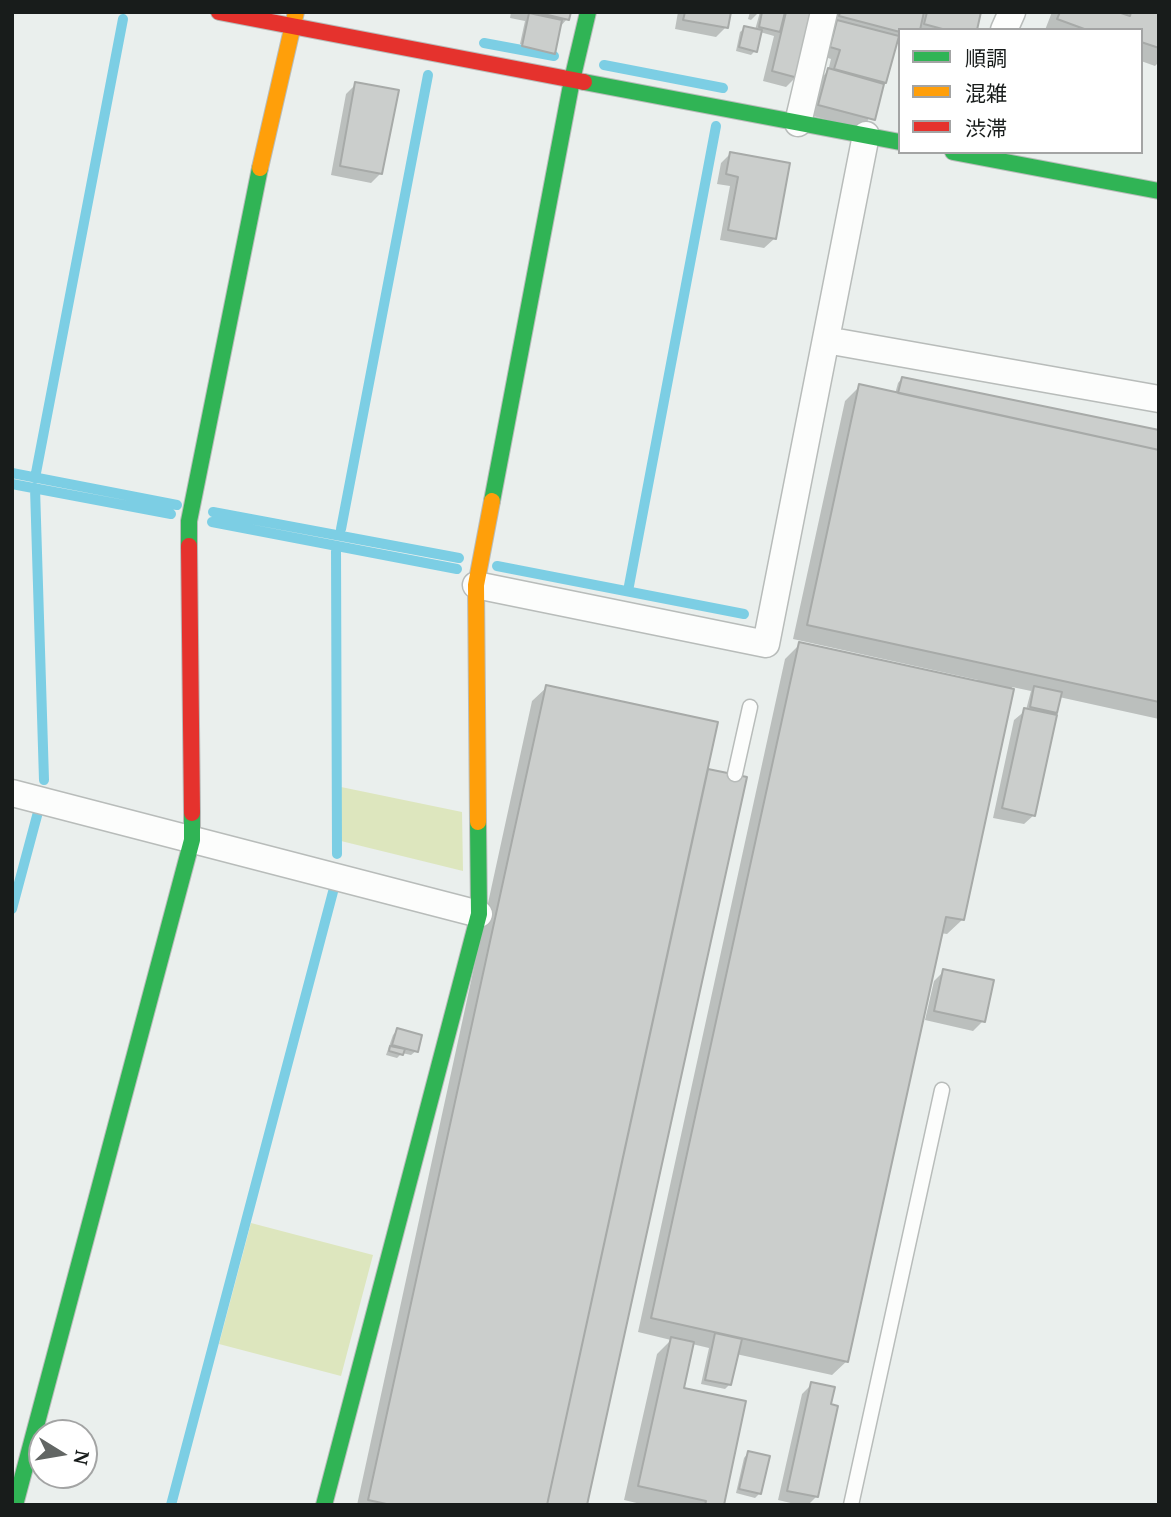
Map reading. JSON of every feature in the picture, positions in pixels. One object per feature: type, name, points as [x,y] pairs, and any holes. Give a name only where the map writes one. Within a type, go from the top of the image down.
[{"type":"street","points":[[219,12],[295,19],[572,80],[898,142]]},
{"type":"street","points":[[324,1505],[479,914],[476,585],[572,80],[588,12]]},
{"type":"street","points":[[798,122],[824,12]]},
{"type":"street","points":[[1005,28],[1012,12]]},
{"type":"street","points":[[15,1505],[192,839],[189,521],[265,145],[295,19]]},
{"type":"street","points":[[476,585],[766,645],[866,135]]},
{"type":"street","points":[[964,154],[1159,191]]},
{"type":"street","points":[[826,340],[1159,399]]},
{"type":"street","points":[[12,793],[479,914]]},
{"type":"lane","points":[[735,774],[750,707]]},
{"type":"lane","points":[[851,1505],[942,1090]]},
{"type":"green space","points":[[341,787],[462,812],[463,871],[341,841]]},
{"type":"green space","points":[[251,1223],[373,1255],[341,1376],[219,1344]]},
{"type":"building","points":[[535,12],[571,12],[569,20]]},
{"type":"building","points":[[685,12],[731,12],[728,28],[683,20]]},
{"type":"building","points":[[762,12],[785,12],[780,32],[759,27]]},
{"type":"building","points":[[786,12],[813,12],[798,78],[772,71]]},
{"type":"building","points":[[840,12],[924,12],[920,28],[898,28],[898,31],[839,16]]},
{"type":"building","points":[[927,12],[981,12],[977,28],[939,28],[924,24]]},
{"type":"building","points":[[1060,12],[1118,12],[1130,16],[1131,12],[1159,12],[1159,48],[1143,43],[1143,28],[1082,28],[1057,19]]},
{"type":"building","points":[[529,13],[562,20],[555,54],[522,46]]},
{"type":"building","points":[[837,20],[898,36],[886,83],[834,69],[840,50],[830,47]]},
{"type":"building","points":[[744,26],[762,30],[757,52],[739,47]]},
{"type":"building","points":[[828,68],[884,84],[875,120],[818,105]]},
{"type":"building","points":[[355,82],[399,90],[382,174],[340,166]]},
{"type":"building","points":[[730,152],[790,163],[776,239],[728,230],[738,177],[726,174]]},
{"type":"building","points":[[902,377],[1159,430],[1159,450],[898,393]]},
{"type":"building","points":[[859,384],[1159,450],[1159,702],[807,625]]},
{"type":"building","points":[[799,642],[1014,689],[964,920],[946,917],[848,1362],[651,1318]]},
{"type":"building","points":[[546,685],[718,722],[547,1505],[391,1505],[368,1500]]},
{"type":"building","points":[[1034,686],[1062,692],[1057,713],[1030,707]]},
{"type":"building","points":[[1024,708],[1057,715],[1035,816],[1002,808]]},
{"type":"building","points":[[708,769],[747,777],[587,1505],[547,1505]]},
{"type":"building","points":[[943,969],[994,980],[985,1022],[934,1011]]},
{"type":"building","points":[[397,1028],[422,1035],[418,1052],[392,1045]]},
{"type":"building","points":[[390,1046],[405,1049],[403,1055],[389,1051]]},
{"type":"building","points":[[715,1333],[742,1339],[731,1385],[705,1380]]},
{"type":"building","points":[[671,1337],[694,1342],[684,1388],[746,1401],[724,1505],[705,1505],[706,1501],[638,1486]]},
{"type":"building","points":[[811,1382],[835,1387],[831,1404],[838,1406],[818,1497],[787,1491]]},
{"type":"building","points":[[748,1451],[770,1456],[761,1494],[739,1489]]},
{"type":"waterway","points":[[35,478],[123,19]]},
{"type":"waterway","points":[[484,43],[554,56]]},
{"type":"waterway","points":[[604,65],[723,88]]},
{"type":"waterway","points":[[341,529],[428,75]]},
{"type":"waterway","points":[[628,591],[716,126]]},
{"type":"waterway","points":[[12,473],[177,505]]},
{"type":"waterway","points":[[12,484],[171,514]]},
{"type":"waterway","points":[[35,488],[44,780]]},
{"type":"waterway","points":[[213,512],[459,558]]},
{"type":"waterway","points":[[212,522],[457,569]]},
{"type":"waterway","points":[[336,546],[337,854]]},
{"type":"waterway","points":[[497,566],[744,614]]},
{"type":"waterway","points":[[12,909],[38,812]]},
{"type":"waterway","points":[[171,1505],[334,888]]},
{"type":"traffic: fast","points":[[492,501],[572,80],[588,12]]},
{"type":"traffic: fast","points":[[584,82],[898,142]]},
{"type":"traffic: fast","points":[[964,154],[1159,191]]},
{"type":"traffic: fast","points":[[189,546],[189,521],[260,168]]},
{"type":"traffic: fast","points":[[15,1505],[192,840],[192,813]]},
{"type":"traffic: fast","points":[[324,1505],[479,914],[478,822]]},
{"type":"traffic: slow","points":[[260,168],[296,12]]},
{"type":"traffic: slow","points":[[478,822],[476,585],[492,501]]},
{"type":"traffic: jam","points":[[219,12],[584,82]]},
{"type":"traffic: jam","points":[[189,546],[192,813]]}]
